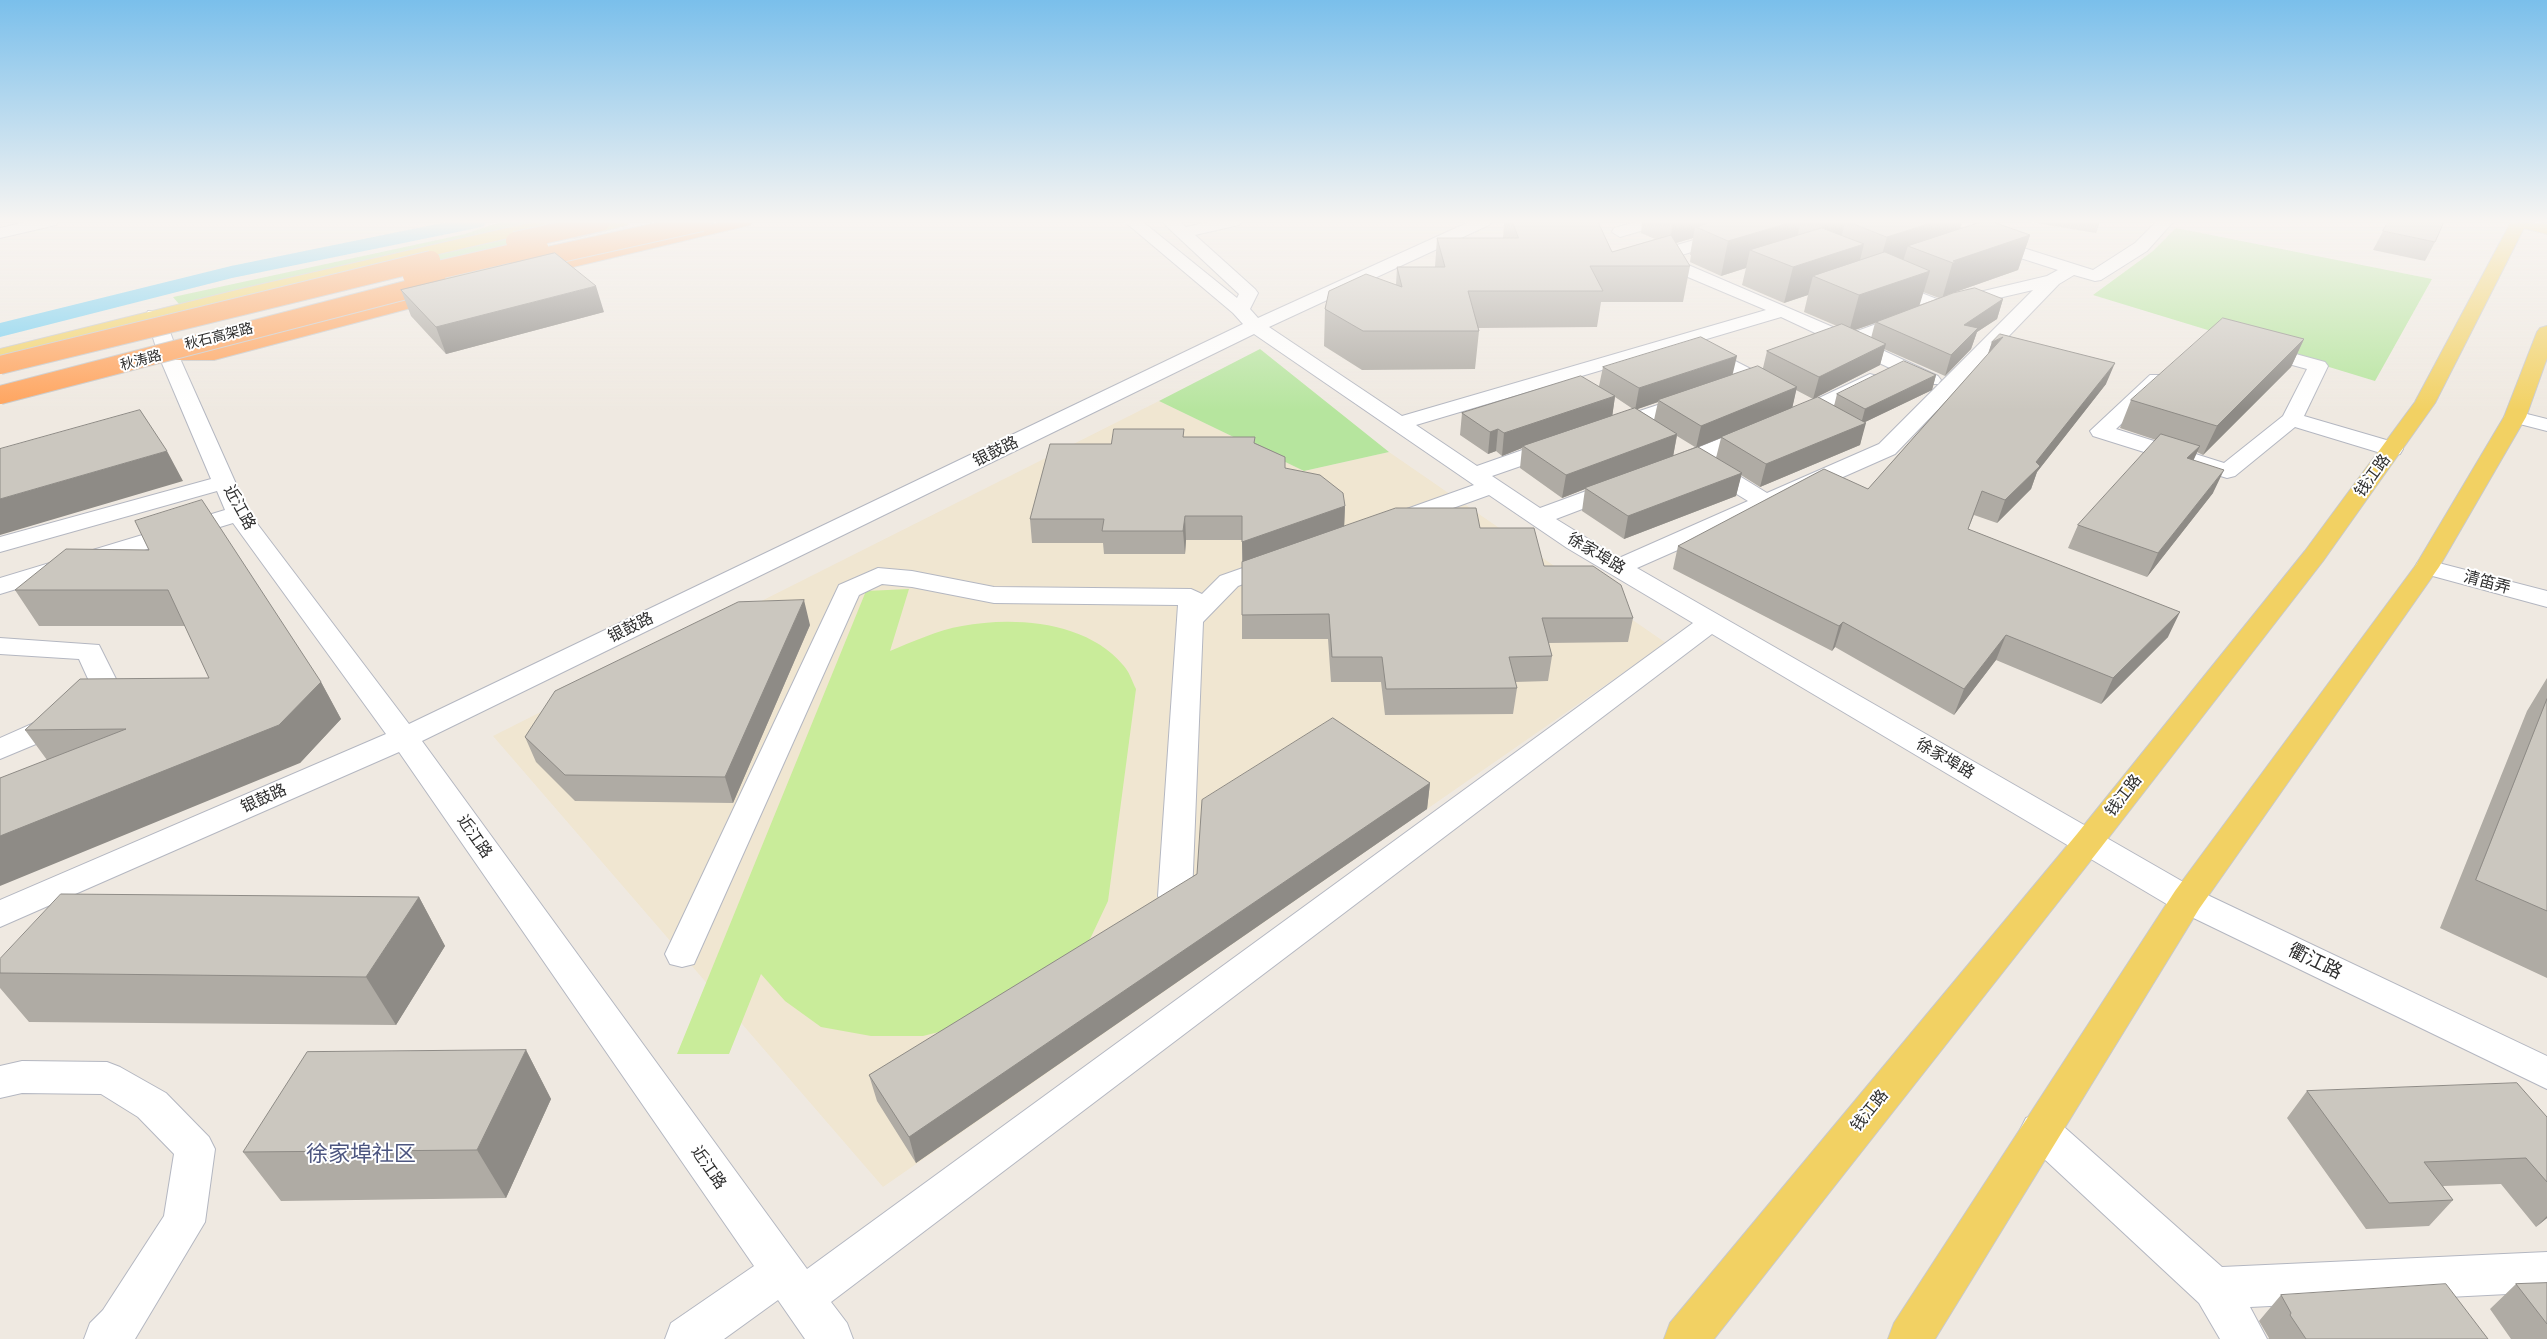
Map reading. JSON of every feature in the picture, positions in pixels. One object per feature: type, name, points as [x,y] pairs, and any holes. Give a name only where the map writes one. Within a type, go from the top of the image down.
[{"type":"highway","points":[[0,365],[328,284]]},
{"type":"highway","name":"秋石高架路","points":[[0,382],[381,284]]},
{"type":"highway","name":"秋石高架路","points":[[0,394],[430,284]]},
{"type":"highway","points":[[161,333],[214,354],[483,284]]},
{"type":"main road","points":[[0,355],[161,333],[334,284]]},
{"type":"main road","name":"秋涛路","points":[[0,373],[353,284]]},
{"type":"main road","name":"秋涛路","points":[[0,398],[161,333],[352,302],[426,284]]},
{"type":"main road","name":"钱江路","points":[[1686,1339],[2088,842],[2314,556],[2424,403],[2487,284]]},
{"type":"main road","points":[[1910,1339],[2040,1130],[2187,900],[2427,568],[2515,418],[2547,332]]},
{"type":"street","name":"徐家埠路","points":[[1208,284],[1248,318],[1483,480],[1618,568],[2088,842]]},
{"type":"street","points":[[1239,284],[1249,293],[1248,318]]},
{"type":"street","name":"银鼓路","points":[[0,914],[404,738],[1248,318],[1330,284]]},
{"type":"street","points":[[1722,284],[1947,387]]},
{"type":"street","points":[[1882,284],[1940,307]]},
{"type":"street","points":[[1849,341],[1940,307],[2034,284]]},
{"type":"street","points":[[1618,568],[1764,501],[1887,448],[2049,284]]},
{"type":"street","points":[[1400,423],[1812,302]]},
{"type":"street","name":"近江路","points":[[161,333],[238,514],[404,738],[831,1339]]},
{"type":"street","points":[[1683,340],[1821,413]]},
{"type":"street","points":[[2172,365],[2101,431],[2227,471],[2292,419],[2318,366],[2243,345]]},
{"type":"street","points":[[1539,517],[1694,458],[1821,413],[1900,365]]},
{"type":"street","points":[[1562,376],[1586,391]]},
{"type":"street","points":[[1370,530],[1587,436],[1754,378]]},
{"type":"street","points":[[1609,406],[1764,501]]},
{"type":"street","points":[[2515,418],[2547,425]]},
{"type":"street","points":[[2292,419],[2392,448]]},
{"type":"street","points":[[1862,435],[1887,448]]},
{"type":"street","points":[[0,545],[224,482]]},
{"type":"street","points":[[0,586],[238,514]]},
{"type":"street","points":[[1190,620],[1229,580],[1295,557]]},
{"type":"street","name":"清笛弄","points":[[2427,568],[2547,599]]},
{"type":"street","points":[[682,954],[848,590],[878,576],[912,579],[994,595],[1191,597],[1175,896]]},
{"type":"street","points":[[687,1339],[791,1285],[1711,622]]},
{"type":"street","points":[[0,646],[89,651],[104,683],[62,722],[0,749]]},
{"type":"street","name":"衢江路","points":[[2088,842],[2187,900],[2547,1072]]},
{"type":"street","points":[[0,1082],[22,1077],[107,1078],[152,1105],[195,1149],[184,1222],[119,1325],[106,1339]]},
{"type":"street","points":[[2040,1130],[2214,1288],[2245,1339]]},
{"type":"street","points":[[2214,1288],[2547,1272]]},
{"type":"street","points":[[2432,1278],[2460,1316]]},
{"type":"shaded area","points":[[1159,401],[1304,471],[1389,452],[1666,643],[883,1187],[493,736]]},
{"type":"green space","points":[[231,284],[355,284],[196,324],[173,297]]},
{"type":"green space","points":[[2107,284],[2429,284],[2375,381],[2093,295]]},
{"type":"green space","points":[[1260,349],[1389,452],[1304,471],[1159,401]]},
{"type":"green space","points":[[909,589],[890,651],[953,628],[982,623],[1026,622],[1048,625],[1090,639],[1108,650],[1129,673],[1136,689],[1108,901],[1091,937],[1068,968],[979,1022],[923,1036],[871,1036],[821,1027],[785,1001],[761,974],[729,1054],[677,1054],[866,591]]},
{"type":"building","points":[[424,284],[596,286],[436,327],[401,290]]},
{"type":"building","points":[[1343,284],[1395,284],[1402,287],[1401,284],[1600,284],[1603,291],[1468,291],[1479,331],[1363,331],[1325,309],[1329,291]]},
{"type":"building","points":[[1834,284],[1890,284],[1859,295]]},
{"type":"building","points":[[1975,288],[2003,299],[1964,325],[1978,328],[1951,355],[1876,322],[1953,293]]},
{"type":"building","points":[[2223,318],[2304,339],[2217,426],[2131,400]]},
{"type":"building","points":[[1842,324],[1886,344],[1819,377],[1767,351]]},
{"type":"building","points":[[2000,334],[2115,363],[2036,462],[2040,466],[2005,500],[1982,491],[1968,529],[2180,612],[2113,678],[2006,635],[1964,689],[1843,622],[1839,626],[1678,546],[1824,469],[1868,489],[2003,337],[1992,342]]},
{"type":"building","points":[[1701,337],[1737,356],[1639,388],[1603,367]]},
{"type":"building","points":[[1904,361],[1936,375],[1865,409],[1837,394]]},
{"type":"building","points":[[1758,366],[1797,387],[1701,426],[1658,400]]},
{"type":"building","points":[[1581,376],[1615,396],[1504,433],[1498,429],[1490,432],[1462,413]]},
{"type":"building","points":[[1818,397],[1866,423],[1766,464],[1721,437]]},
{"type":"building","points":[[1635,408],[1677,434],[1566,475],[1523,446]]},
{"type":"building","points":[[140,410],[167,451],[0,499],[0,449]]},
{"type":"building","points":[[1114,429],[1184,429],[1183,437],[1255,437],[1254,443],[1285,457],[1285,468],[1320,475],[1343,493],[1345,506],[1242,542],[1242,516],[1185,516],[1183,531],[1102,531],[1104,519],[1030,519],[1050,444],[1111,444]]},
{"type":"building","points":[[2161,434],[2200,446],[2187,458],[2224,470],[2158,553],[2078,525]]},
{"type":"building","points":[[1698,447],[1742,473],[1628,516],[1585,488]]},
{"type":"building","points":[[202,500],[321,682],[279,725],[0,836],[0,778],[126,729],[25,730],[80,679],[209,678],[168,590],[15,590],[66,549],[149,550],[135,521]]},
{"type":"building","points":[[1396,508],[1476,508],[1480,528],[1534,528],[1544,566],[1593,566],[1621,585],[1633,618],[1542,618],[1552,656],[1509,657],[1517,688],[1386,689],[1382,657],[1332,657],[1329,614],[1242,615],[1242,562]]},
{"type":"building","points":[[804,600],[725,777],[565,775],[525,737],[555,691],[738,602]]},
{"type":"building","points":[[2547,699],[2547,911],[2476,880]]},
{"type":"building","points":[[1333,718],[1430,783],[909,1137],[869,1075],[1197,874],[1202,800]]},
{"type":"building","points":[[61,894],[419,897],[366,977],[0,973],[0,959]]},
{"type":"building","points":[[526,1050],[477,1150],[243,1152],[307,1052]]},
{"type":"building","points":[[2517,1083],[2547,1117],[2547,1182],[2526,1158],[2424,1162],[2453,1200],[2389,1203],[2307,1091]]},
{"type":"building","points":[[2547,1283],[2547,1324],[2516,1284]]},
{"type":"building","points":[[2446,1284],[2488,1339],[2306,1339],[2290,1315],[2291,1313],[2281,1295]]},
{"type":"waterway","points":[[0,330],[181,284]]},
{"type":"district","name":"徐家埠社区","points":[[361,1155]]}]
